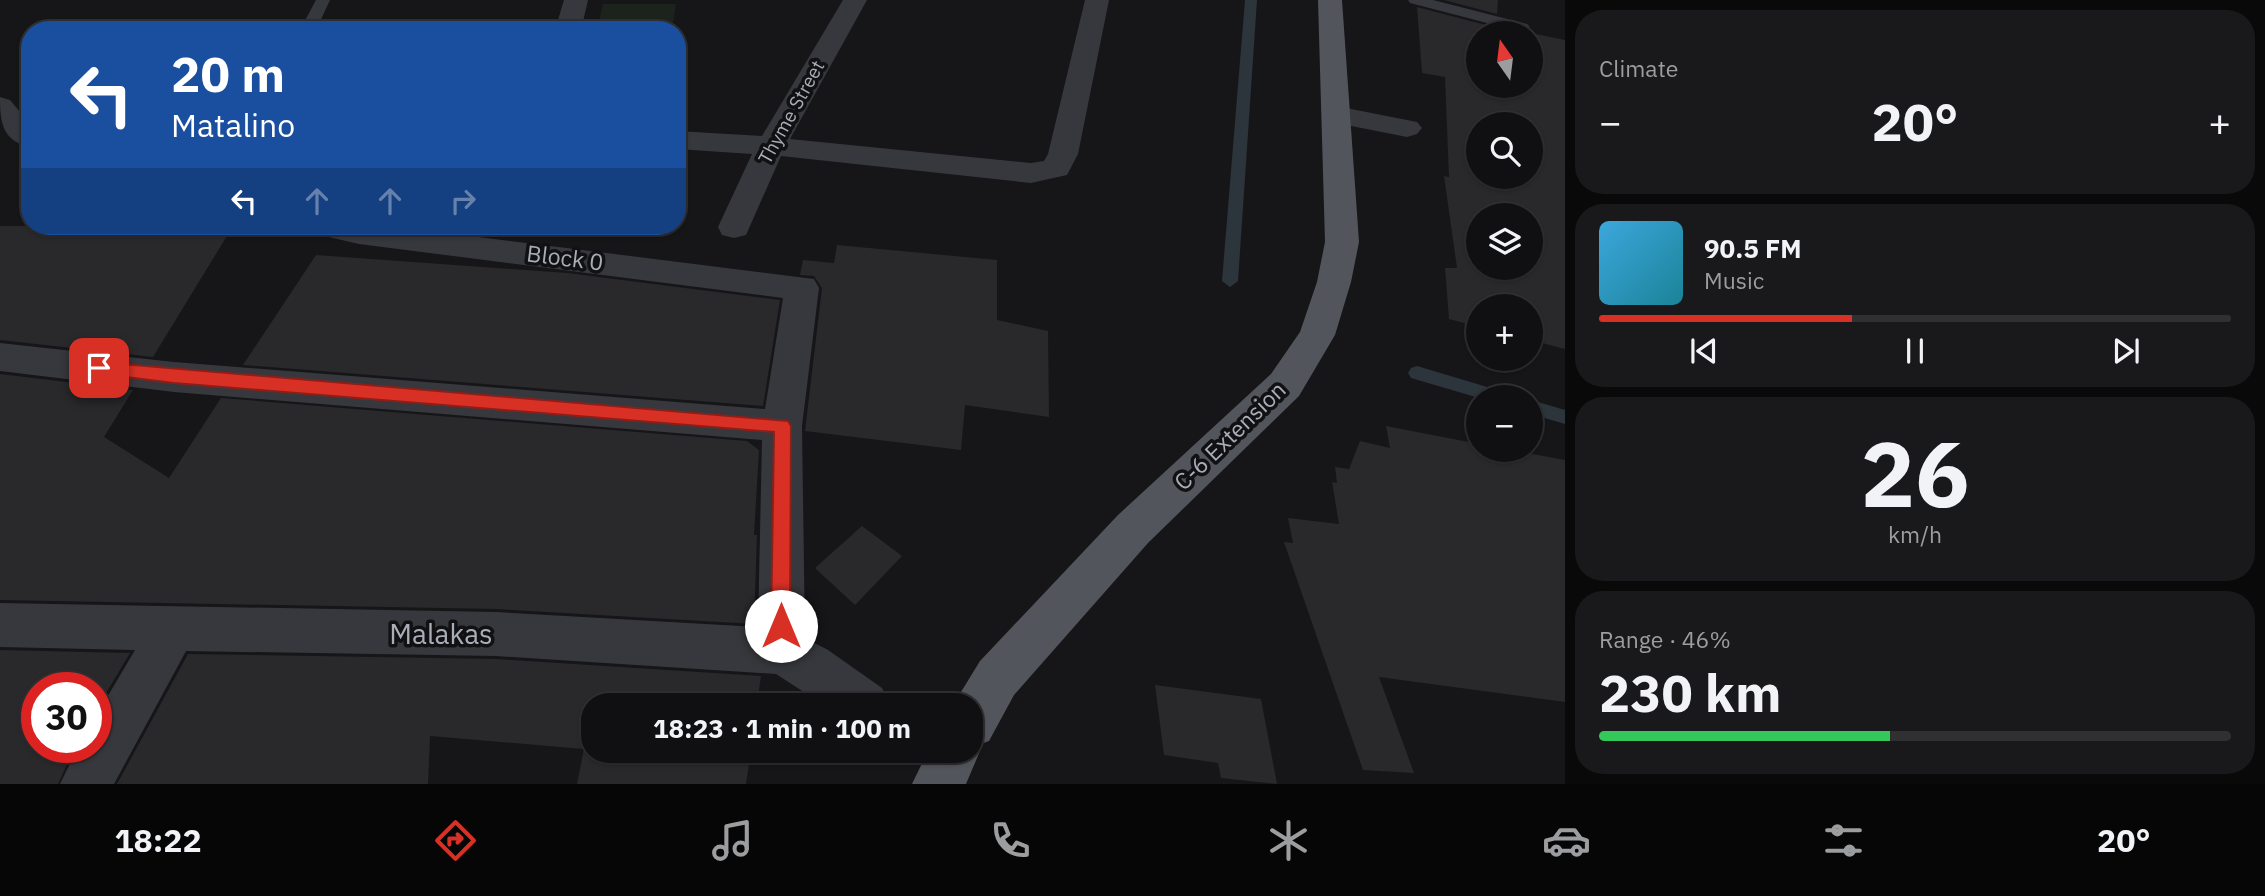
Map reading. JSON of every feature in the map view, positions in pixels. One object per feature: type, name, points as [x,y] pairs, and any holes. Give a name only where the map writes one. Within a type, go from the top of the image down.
[{"type":"main road","name":"C-6 Extension","points":[[983,699],[996,678],[1133,529],[1285,385],[1317,335],[1334,282],[1342,242],[1330,0]]},
{"type":"street","points":[[570,21],[576,0]]},
{"type":"street","name":"Thyme Street","points":[[734,228],[771,146],[855,0]]},
{"type":"street","points":[[686,141],[771,146],[1031,173],[1056,168],[1063,154],[1097,0]]},
{"type":"street","points":[[0,106],[21,132]]},
{"type":"street","points":[[1336,115],[1407,128]]},
{"type":"street","name":"Block 0","points":[[375,235],[802,288],[782,426]]},
{"type":"street","points":[[0,357],[174,377],[782,426],[781,651]]},
{"type":"street","name":"Malakas","points":[[0,625],[496,634],[781,651],[811,667],[848,693]]},
{"type":"street","points":[[86,784],[174,627]]},
{"type":"lane","points":[[312,21],[323,0]]},
{"type":"lane","points":[[1415,0],[1498,21]]},
{"type":"shaded area","points":[[603,4],[676,4],[673,21],[599,21]]},
{"type":"building","points":[[1444,0],[1498,0],[1497,14]]},
{"type":"building","points":[[1417,7],[1470,21],[1466,21],[1466,98],[1544,98],[1544,36],[1565,40],[1565,349],[1543,343],[1543,294],[1466,294],[1466,324],[1449,319],[1445,268],[1457,268],[1444,176],[1449,177],[1445,77],[1422,73]]},
{"type":"building","points":[[0,226],[21,226],[21,235],[228,235],[153,357],[0,340]]},
{"type":"building","points":[[837,245],[997,260],[997,320],[1048,331],[1049,417],[965,405],[961,450],[805,431],[822,288],[814,276],[800,275],[803,260],[834,263]]},
{"type":"building","points":[[316,255],[567,273],[780,300],[763,406],[243,365]]},
{"type":"building","points":[[0,374],[133,390],[104,437],[169,478],[221,398],[747,441],[759,450],[754,535],[757,535],[754,624],[496,609],[0,600]]},
{"type":"building","points":[[1386,426],[1466,441],[1466,462],[1543,462],[1543,456],[1565,460],[1565,702],[1379,677],[1414,773],[1363,770],[1284,542],[1293,543],[1288,518],[1339,524],[1332,482],[1337,483],[1335,467],[1349,469],[1360,441],[1390,448]]},
{"type":"building","points":[[862,526],[902,556],[855,605],[815,568]]},
{"type":"building","points":[[0,650],[130,653],[112,683],[112,672],[21,672],[21,763],[68,763],[58,784],[0,784]]},
{"type":"building","points":[[188,654],[496,659],[761,676],[759,693],[581,693],[581,749],[430,736],[428,784],[117,784]]},
{"type":"building","points":[[1155,685],[1261,699],[1277,784],[1221,778],[1218,763],[1164,755]]},
{"type":"building","points":[[581,763],[749,763],[746,784],[577,784]]},
{"type":"waterway","points":[[1230,281],[1251,0]]},
{"type":"waterway","points":[[1417,373],[1466,388]]},
{"type":"waterway","points":[[1543,411],[1565,417]]},
{"type":"route","points":[[99,368],[174,377],[782,426],[781,626]]}]
